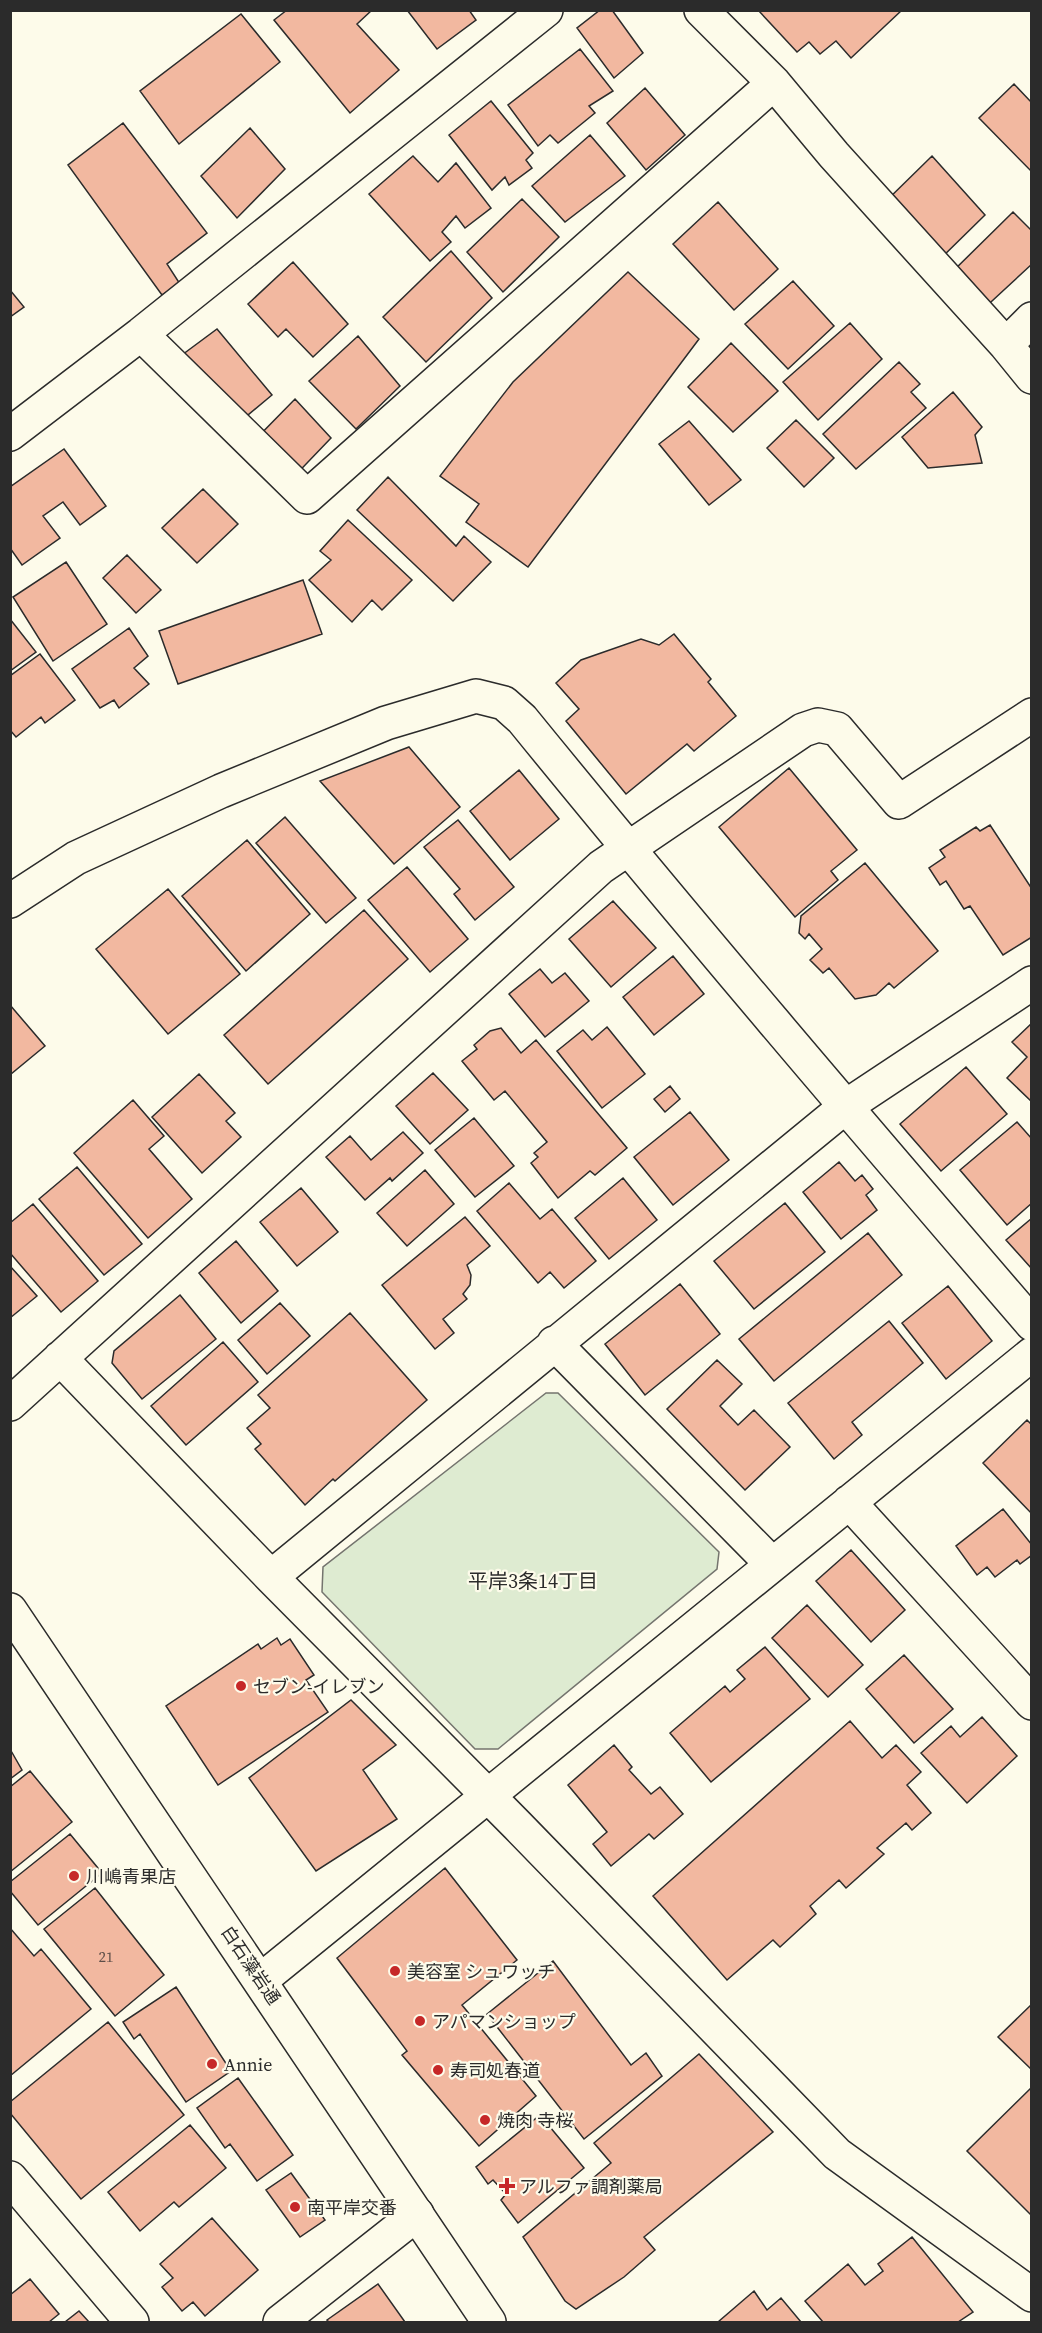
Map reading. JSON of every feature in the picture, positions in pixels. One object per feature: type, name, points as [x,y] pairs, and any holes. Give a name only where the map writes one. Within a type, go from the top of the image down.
[{"type":"street","points":[[10,434],[141,334],[546,10]]},
{"type":"street","points":[[701,10],[774,83],[1032,377]]},
{"type":"street","points":[[141,334],[307,497],[774,83]]},
{"type":"street","points":[[1006,345],[1032,319]]},
{"type":"street","points":[[10,901],[76,858],[222,791],[386,723],[476,696],[504,703],[522,718],[628,849],[845,1107],[1032,1324]]},
{"type":"street","points":[[10,1404],[601,867],[803,730],[818,725],[837,729],[899,802],[1032,715]]},
{"type":"street","points":[[271,1577],[845,1107],[1032,983]]},
{"type":"street","points":[[554,1343],[772,1564]]},
{"type":"street","points":[[261,1980],[1032,1354]]},
{"type":"street","points":[[60,1358],[271,1577],[837,2154],[1032,2295]]},
{"type":"street","points":[[849,1502],[1032,1703]]},
{"type":"street","name":"白石藻岩通","points":[[10,1610],[489,2322]]},
{"type":"street","points":[[10,2178],[132,2322]]},
{"type":"street","points":[[280,2322],[417,2214]]},
{"type":"green space","points":[[546,1393],[558,1393],[719,1552],[717,1569],[498,1749],[475,1749],[322,1592],[323,1567]]},
{"type":"building","points":[[287,10],[372,10],[357,24],[399,70],[350,113],[274,20]]},
{"type":"building","points":[[407,10],[469,10],[476,20],[437,49]]},
{"type":"building","points":[[600,10],[612,10],[643,53],[614,78],[577,28]]},
{"type":"building","points":[[758,10],[902,10],[851,58],[836,41],[820,54],[809,42],[797,52]]},
{"type":"building","points":[[241,14],[280,62],[179,144],[140,91]]},
{"type":"building","points":[[580,49],[613,91],[589,106],[595,113],[558,143],[550,135],[538,146],[508,105]]},
{"type":"building","points":[[1014,84],[1032,103],[1032,172],[979,118]]},
{"type":"building","points":[[645,88],[685,135],[646,170],[607,123]]},
{"type":"building","points":[[491,101],[533,153],[526,160],[532,168],[509,185],[505,177],[492,190],[449,135]]},
{"type":"building","points":[[123,123],[207,233],[167,264],[180,284],[162,295],[68,165]]},
{"type":"building","points":[[250,128],[285,169],[237,218],[201,176]]},
{"type":"building","points":[[590,135],[625,176],[565,222],[532,186]]},
{"type":"building","points":[[413,156],[438,182],[456,163],[491,208],[465,228],[456,216],[442,232],[451,242],[430,261],[369,194]]},
{"type":"building","points":[[932,156],[985,215],[934,265],[879,208]]},
{"type":"building","points":[[522,199],[559,237],[503,292],[467,252]]},
{"type":"building","points":[[718,202],[778,269],[734,310],[673,244]]},
{"type":"building","points":[[1013,212],[1032,231],[1032,264],[979,313],[945,279]]},
{"type":"building","points":[[451,251],[492,298],[426,362],[383,317]]},
{"type":"building","points":[[293,262],[348,324],[313,357],[286,329],[278,337],[248,304]]},
{"type":"building","points":[[628,272],[699,339],[528,567],[466,522],[479,504],[440,476],[513,382]]},
{"type":"building","points":[[793,281],[834,326],[788,369],[745,324]]},
{"type":"building","points":[[10,290],[24,307],[10,317]]},
{"type":"building","points":[[850,323],[882,359],[818,420],[783,382]]},
{"type":"building","points":[[217,329],[272,395],[224,435],[163,369]]},
{"type":"building","points":[[358,336],[400,386],[356,429],[309,381]]},
{"type":"building","points":[[731,343],[778,391],[733,432],[688,387]]},
{"type":"building","points":[[899,362],[920,384],[911,392],[926,408],[856,469],[823,434]]},
{"type":"building","points":[[953,392],[982,427],[975,435],[982,463],[928,468],[902,437]]},
{"type":"building","points":[[295,399],[331,438],[285,486],[248,447]]},
{"type":"building","points":[[796,420],[834,458],[804,487],[767,448]]},
{"type":"building","points":[[689,421],[741,480],[709,505],[659,444]]},
{"type":"building","points":[[64,449],[106,506],[80,525],[63,502],[43,516],[60,538],[22,565],[10,548],[10,487]]},
{"type":"building","points":[[388,477],[456,546],[464,536],[491,562],[453,601],[357,510]]},
{"type":"building","points":[[203,489],[238,524],[197,563],[162,528]]},
{"type":"building","points":[[348,520],[412,580],[382,610],[372,600],[352,622],[309,580],[331,560],[320,551]]},
{"type":"building","points":[[127,555],[161,590],[136,613],[103,578]]},
{"type":"building","points":[[66,562],[107,624],[53,661],[13,597]]},
{"type":"building","points":[[303,580],[322,634],[178,684],[159,631]]},
{"type":"building","points":[[10,619],[36,652],[10,671]]},
{"type":"building","points":[[129,628],[148,656],[134,668],[149,684],[119,708],[114,700],[100,708],[72,669]]},
{"type":"building","points":[[674,634],[711,679],[708,682],[736,716],[694,751],[687,744],[626,794],[566,721],[579,709],[556,683],[581,660],[641,639],[659,645]]},
{"type":"building","points":[[40,654],[75,700],[45,723],[41,717],[16,737],[10,730],[10,676]]},
{"type":"building","points":[[409,747],[460,807],[394,864],[320,781]]},
{"type":"building","points":[[789,768],[857,850],[831,871],[838,880],[795,917],[719,827]]},
{"type":"building","points":[[519,770],[559,819],[510,860],[470,811]]},
{"type":"building","points":[[285,817],[356,898],[326,923],[256,843]]},
{"type":"building","points":[[458,820],[514,887],[475,920],[454,894],[460,889],[424,847]]},
{"type":"building","points":[[990,825],[1032,889],[1032,937],[1003,955],[970,906],[964,909],[946,881],[940,885],[929,868],[945,857],[940,850],[976,827],[980,831]]},
{"type":"building","points":[[247,840],[310,914],[246,971],[182,896]]},
{"type":"building","points":[[865,863],[938,951],[894,988],[889,983],[876,995],[855,999],[829,968],[823,973],[810,960],[822,949],[809,934],[805,939],[799,933],[801,916]]},
{"type":"building","points":[[407,867],[468,939],[430,972],[368,900]]},
{"type":"building","points":[[168,889],[240,974],[168,1034],[96,949]]},
{"type":"building","points":[[613,901],[656,948],[611,987],[569,939]]},
{"type":"building","points":[[364,910],[408,959],[268,1084],[224,1035]]},
{"type":"building","points":[[673,956],[704,994],[654,1035],[623,997]]},
{"type":"building","points":[[540,969],[552,983],[565,973],[589,1001],[545,1037],[509,994]]},
{"type":"building","points":[[10,1005],[45,1046],[11,1074],[10,1074]]},
{"type":"building","points":[[1032,1023],[1032,1102],[1007,1078],[1027,1057],[1012,1042]]},
{"type":"building","points":[[607,1027],[645,1074],[602,1108],[557,1051],[583,1030],[592,1040]]},
{"type":"building","points":[[501,1028],[521,1053],[536,1040],[627,1148],[595,1175],[590,1171],[558,1198],[531,1163],[538,1157],[534,1153],[547,1142],[505,1091],[494,1100],[462,1061],[477,1049],[474,1045],[490,1031]]},
{"type":"building","points":[[966,1067],[1007,1114],[941,1171],[900,1124]]},
{"type":"building","points":[[433,1073],[468,1110],[430,1144],[396,1106]]},
{"type":"building","points":[[199,1074],[235,1113],[226,1121],[241,1137],[202,1173],[152,1117]]},
{"type":"building","points":[[670,1086],[680,1099],[665,1112],[654,1099]]},
{"type":"building","points":[[133,1100],[164,1136],[149,1149],[192,1199],[148,1238],[74,1153]]},
{"type":"building","points":[[690,1112],[729,1160],[673,1205],[634,1157]]},
{"type":"building","points":[[474,1118],[514,1166],[475,1197],[435,1150]]},
{"type":"building","points":[[1017,1122],[1032,1139],[1032,1203],[1007,1225],[960,1170]]},
{"type":"building","points":[[403,1132],[423,1153],[392,1181],[390,1178],[365,1200],[326,1157],[350,1136],[371,1160]]},
{"type":"building","points":[[839,1162],[855,1181],[862,1175],[873,1189],[866,1195],[877,1210],[841,1239],[803,1192]]},
{"type":"building","points":[[77,1167],[142,1244],[104,1275],[39,1199]]},
{"type":"building","points":[[425,1170],[454,1204],[407,1246],[377,1213]]},
{"type":"building","points":[[623,1178],[657,1220],[609,1259],[575,1218]]},
{"type":"building","points":[[509,1183],[540,1219],[552,1209],[596,1261],[564,1288],[550,1272],[538,1283],[477,1211]]},
{"type":"building","points":[[301,1188],[338,1232],[297,1266],[260,1222]]},
{"type":"building","points":[[785,1203],[825,1252],[754,1309],[714,1261]]},
{"type":"building","points":[[33,1204],[98,1281],[61,1312],[10,1253],[10,1223]]},
{"type":"building","points":[[465,1217],[490,1246],[467,1265],[471,1275],[470,1285],[463,1294],[467,1299],[443,1319],[454,1333],[435,1349],[382,1285]]},
{"type":"building","points":[[1032,1218],[1032,1269],[1006,1240]]},
{"type":"building","points":[[868,1233],[902,1275],[774,1381],[739,1339]]},
{"type":"building","points":[[236,1241],[278,1291],[241,1323],[199,1273]]},
{"type":"building","points":[[10,1266],[37,1296],[10,1318]]},
{"type":"building","points":[[680,1284],[720,1334],[645,1395],[605,1344]]},
{"type":"building","points":[[948,1286],[992,1341],[946,1379],[902,1323]]},
{"type":"building","points":[[180,1295],[216,1339],[142,1399],[112,1363],[114,1351]]},
{"type":"building","points":[[280,1303],[310,1336],[267,1374],[238,1340]]},
{"type":"building","points":[[350,1313],[427,1400],[305,1505],[255,1449],[261,1444],[247,1428],[270,1408],[258,1395]]},
{"type":"building","points":[[889,1321],[923,1363],[852,1422],[862,1435],[834,1459],[788,1403]]},
{"type":"building","points":[[223,1342],[258,1382],[186,1445],[151,1406]]},
{"type":"building","points":[[717,1360],[742,1384],[720,1406],[738,1425],[754,1410],[790,1447],[745,1490],[667,1409]]},
{"type":"building","points":[[1027,1420],[1032,1425],[1032,1514],[983,1463]]},
{"type":"building","points":[[1003,1509],[1032,1545],[1032,1555],[1020,1564],[1017,1560],[995,1577],[987,1567],[977,1575],[956,1546]]},
{"type":"building","points":[[851,1550],[905,1610],[871,1642],[816,1581]]},
{"type":"building","points":[[807,1605],[863,1665],[828,1697],[772,1638]]},
{"type":"building","points":[[277,1638],[281,1645],[290,1639],[314,1675],[306,1680],[328,1712],[218,1785],[166,1706],[258,1644],[261,1649]]},
{"type":"building","points":[[765,1647],[810,1699],[711,1782],[670,1733],[725,1686],[730,1692],[745,1679],[737,1670]]},
{"type":"building","points":[[904,1655],[953,1709],[914,1743],[866,1689]]},
{"type":"building","points":[[351,1700],[396,1745],[363,1770],[397,1819],[316,1871],[249,1778]]},
{"type":"building","points":[[982,1717],[1017,1756],[967,1803],[921,1753],[951,1726],[960,1737]]},
{"type":"building","points":[[850,1721],[882,1758],[896,1745],[921,1772],[907,1785],[931,1813],[912,1830],[906,1823],[877,1848],[884,1854],[846,1888],[839,1880],[810,1906],[816,1914],[780,1947],[773,1940],[727,1980],[653,1896]]},
{"type":"building","points":[[614,1745],[632,1767],[629,1770],[651,1794],[660,1787],[683,1814],[654,1839],[649,1834],[611,1866],[593,1844],[607,1832],[568,1785]]},
{"type":"building","points":[[10,1749],[22,1770],[10,1779]]},
{"type":"building","points":[[30,1771],[72,1822],[10,1872],[10,1787]]},
{"type":"building","points":[[70,1834],[102,1873],[38,1925],[10,1891],[10,1882]]},
{"type":"building","points":[[445,1868],[517,1960],[462,2005],[536,2096],[479,2146],[402,2055],[407,2051],[337,1958]]},
{"type":"building","points":[[95,1888],[164,1975],[115,2016],[44,1929]]},
{"type":"building","points":[[10,1928],[34,1956],[41,1949],[91,2009],[10,2076]]},
{"type":"building","points":[[553,1961],[631,2065],[646,2053],[662,2076],[584,2139],[487,2014]]},
{"type":"building","points":[[176,1987],[231,2071],[186,2102],[140,2034],[134,2039],[123,2022]]},
{"type":"building","points":[[1032,2004],[1032,2070],[998,2037]]},
{"type":"building","points":[[108,2022],[184,2115],[81,2199],[10,2113],[10,2102]]},
{"type":"building","points":[[699,2054],[773,2132],[644,2237],[655,2250],[624,2277],[576,2309],[565,2301],[523,2237],[611,2163],[594,2143]]},
{"type":"building","points":[[238,2078],[293,2155],[257,2181],[230,2144],[225,2148],[197,2108]]},
{"type":"building","points":[[1032,2087],[1032,2216],[967,2151]]},
{"type":"building","points":[[540,2115],[584,2168],[518,2223],[501,2200],[506,2194],[493,2180],[488,2184],[476,2167]]},
{"type":"building","points":[[190,2125],[226,2168],[179,2207],[174,2202],[140,2231],[108,2192]]},
{"type":"building","points":[[291,2173],[325,2220],[300,2237],[266,2190]]},
{"type":"building","points":[[212,2218],[258,2270],[205,2316],[193,2302],[182,2311],[162,2287],[173,2278],[160,2264]]},
{"type":"building","points":[[912,2237],[973,2312],[958,2322],[823,2322],[805,2301],[848,2264],[865,2285],[883,2271],[878,2264]]},
{"type":"building","points":[[30,2279],[59,2314],[49,2322],[10,2322],[10,2295]]},
{"type":"building","points":[[378,2284],[405,2322],[329,2322],[327,2320]]},
{"type":"building","points":[[754,2291],[767,2310],[781,2298],[801,2322],[718,2322]]},
{"type":"building","points":[[79,2311],[89,2322],[65,2322]]},
{"type":"place","name":"セブン-イレブン","points":[[241,1686]]},
{"type":"place","name":"川嶋青果店","points":[[74,1876]]},
{"type":"place","name":"美容室 シュワッチ","points":[[395,1971]]},
{"type":"place","name":"アパマンショップ","points":[[420,2021]]},
{"type":"place","name":"Annie","points":[[212,2064]]},
{"type":"place","name":"寿司処春道","points":[[438,2070]]},
{"type":"place","name":"焼肉 寺桜","points":[[485,2120]]},
{"type":"place","name":"アルファ調剤薬局","points":[[507,2186]]},
{"type":"place","name":"南平岸交番","points":[[295,2207]]},
{"type":"district","name":"平岸3条14丁目","points":[[533,1581]]}]
